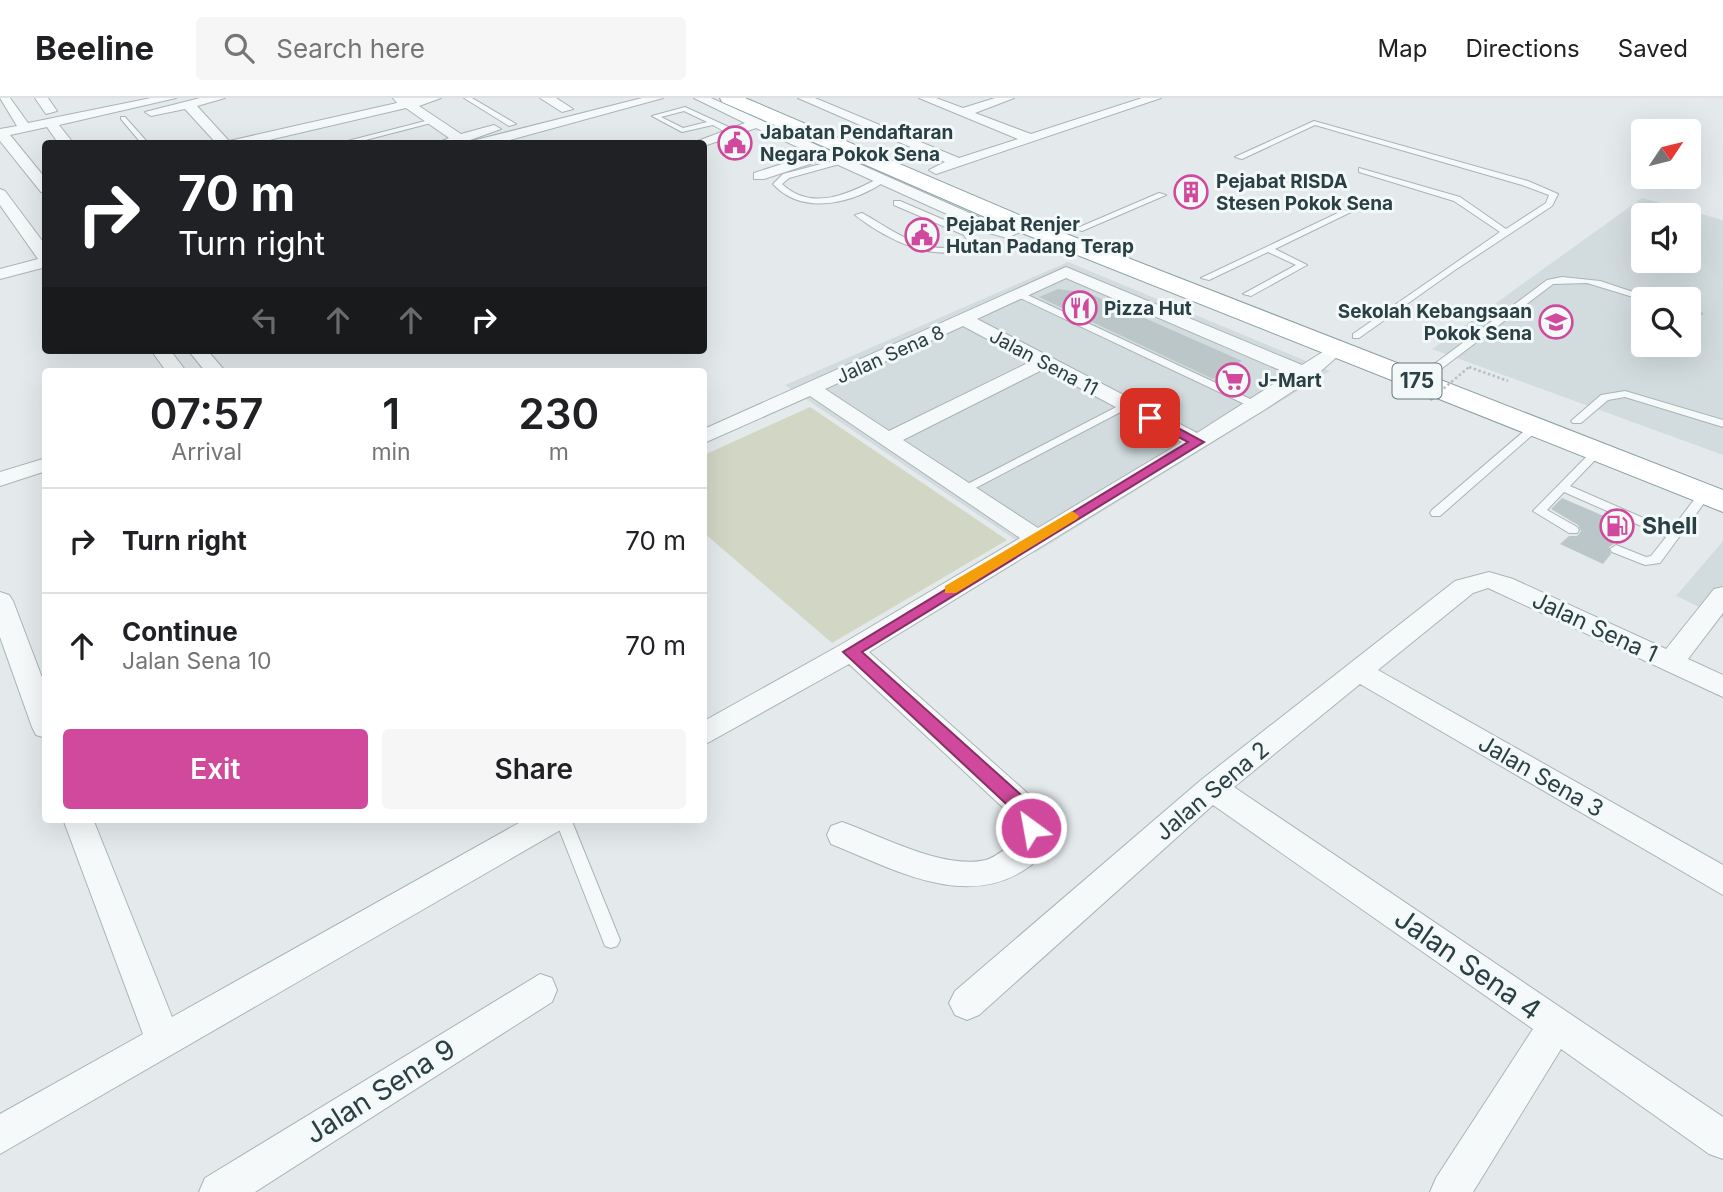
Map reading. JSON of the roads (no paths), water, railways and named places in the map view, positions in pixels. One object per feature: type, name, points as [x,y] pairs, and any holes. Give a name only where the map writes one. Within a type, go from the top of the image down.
[{"type":"highway","name":"175","points":[[729,98],[859,154],[893,175],[1111,260],[1347,343],[1437,367],[1577,421],[1717,492]]},
{"type":"highway","name":"175","points":[[765,98],[829,125],[947,166],[1079,229],[1248,294],[1347,343],[1534,428],[1717,492]]},
{"type":"street","points":[[4,98],[22,122]]},
{"type":"street","points":[[40,98],[56,127]]},
{"type":"street","points":[[56,127],[113,98]]},
{"type":"street","points":[[56,127],[170,98]]},
{"type":"street","points":[[0,121],[56,127],[123,118],[219,98]]},
{"type":"street","points":[[248,140],[404,101],[435,98]]},
{"type":"street","points":[[546,98],[567,109]]},
{"type":"street","points":[[467,140],[512,124],[613,98]]},
{"type":"street","points":[[493,140],[657,98]]},
{"type":"street","points":[[700,98],[833,157],[893,175],[962,215],[1000,232],[1011,232],[1025,226]]},
{"type":"street","points":[[804,98],[851,118],[947,166],[1155,98]]},
{"type":"street","points":[[925,98],[1031,139]]},
{"type":"street","points":[[962,113],[1008,98]]},
{"type":"street","points":[[404,101],[462,140]]},
{"type":"street","points":[[188,104],[221,140]]},
{"type":"street","points":[[829,125],[851,118]]},
{"type":"street","points":[[22,122],[0,133],[42,184]]},
{"type":"street","points":[[707,140],[754,124]]},
{"type":"street","points":[[760,176],[833,157],[859,154]]},
{"type":"street","points":[[18,202],[42,252]]},
{"type":"street","points":[[1076,275],[1111,260]]},
{"type":"street","points":[[0,274],[42,261]]},
{"type":"street","name":"Jalan Sena 8","points":[[707,436],[965,320],[1062,273],[1076,275]]},
{"type":"street","points":[[1076,275],[1306,374]]},
{"type":"street","name":"Jalan Sena 11","points":[[965,320],[1197,442]]},
{"type":"street","points":[[707,732],[851,652],[1035,537],[1257,406],[1347,343]]},
{"type":"street","points":[[163,354],[175,368]]},
{"type":"street","points":[[200,354],[212,368]]},
{"type":"street","points":[[887,440],[1044,362]]},
{"type":"street","points":[[812,389],[1035,537]]},
{"type":"street","points":[[0,480],[42,465]]},
{"type":"street","name":"Jalan Sena 1","points":[[1464,587],[1489,580],[1504,585],[1723,687]]},
{"type":"street","name":"Jalan Sena 2","points":[[967,1003],[1212,788],[1464,587]]},
{"type":"street","points":[[0,601],[42,716]]},
{"type":"street","points":[[1671,662],[1719,609]]},
{"type":"street","points":[[842,835],[918,864],[981,875],[1008,864],[1028,849],[1031,828],[1023,808],[851,652]]},
{"type":"street","name":"Jalan Sena 3","points":[[1359,671],[1723,881]]},
{"type":"street","name":"Jalan Sena 4","points":[[1212,788],[1723,1140]]},
{"type":"street","points":[[80,823],[158,1028]]},
{"type":"street","points":[[0,1135],[158,1028],[545,823]]},
{"type":"street","name":"Jalan Sena 9","points":[[242,1186],[540,990]]},
{"type":"street","points":[[1450,1192],[1556,1025]]},
{"type":"lane","points":[[467,98],[512,124]]},
{"type":"lane","points":[[713,123],[682,130],[655,116],[681,109],[713,123],[730,131]]},
{"type":"lane","points":[[123,118],[142,140]]},
{"type":"lane","points":[[355,140],[433,121]]},
{"type":"lane","points":[[1239,157],[1314,123],[1525,183],[1554,194],[1549,204],[1347,343]]},
{"type":"lane","points":[[833,157],[786,176],[777,184],[785,193],[802,201],[828,201],[893,175]]},
{"type":"lane","points":[[1362,170],[1457,199],[1507,233]]},
{"type":"lane","points":[[1079,229],[1162,195]]},
{"type":"lane","points":[[859,215],[930,250],[949,252],[972,241],[967,233],[897,203]]},
{"type":"lane","points":[[1206,278],[1347,212]]},
{"type":"lane","points":[[943,222],[962,215]]},
{"type":"lane","points":[[1248,294],[1303,265],[1268,249]]},
{"type":"lane","points":[[1437,367],[1550,282],[1562,279],[1586,280],[1631,294]]},
{"type":"lane","points":[[1018,294],[1257,406]]},
{"type":"lane","points":[[1577,421],[1605,397],[1625,394],[1723,424]]},
{"type":"lane","points":[[962,490],[1126,405]]},
{"type":"lane","points":[[1436,513],[1534,428]]},
{"type":"lane","points":[[1573,530],[1539,511],[1597,452]]},
{"type":"lane","points":[[1562,487],[1673,536]]},
{"type":"lane","points":[[1616,549],[1651,562],[1717,492]]},
{"type":"lane","points":[[566,823],[611,940]]},
{"type":"place","name":"Jabatan Pendaftaran Negara Pokok Sena","points":[[735,143]]},
{"type":"place","name":"Pejabat RISDA Stesen Pokok Sena","points":[[1191,192]]},
{"type":"place","name":"Pejabat Renjer Hutan Padang Terap","points":[[922,235]]},
{"type":"place","name":"Pizza Hut","points":[[1080,308]]},
{"type":"place","name":"Sekolah Kebangsaan Pokok Sena","points":[[1556,322]]},
{"type":"place","name":"J-Mart","points":[[1233,380]]},
{"type":"place","name":"Shell","points":[[1617,526]]}]
